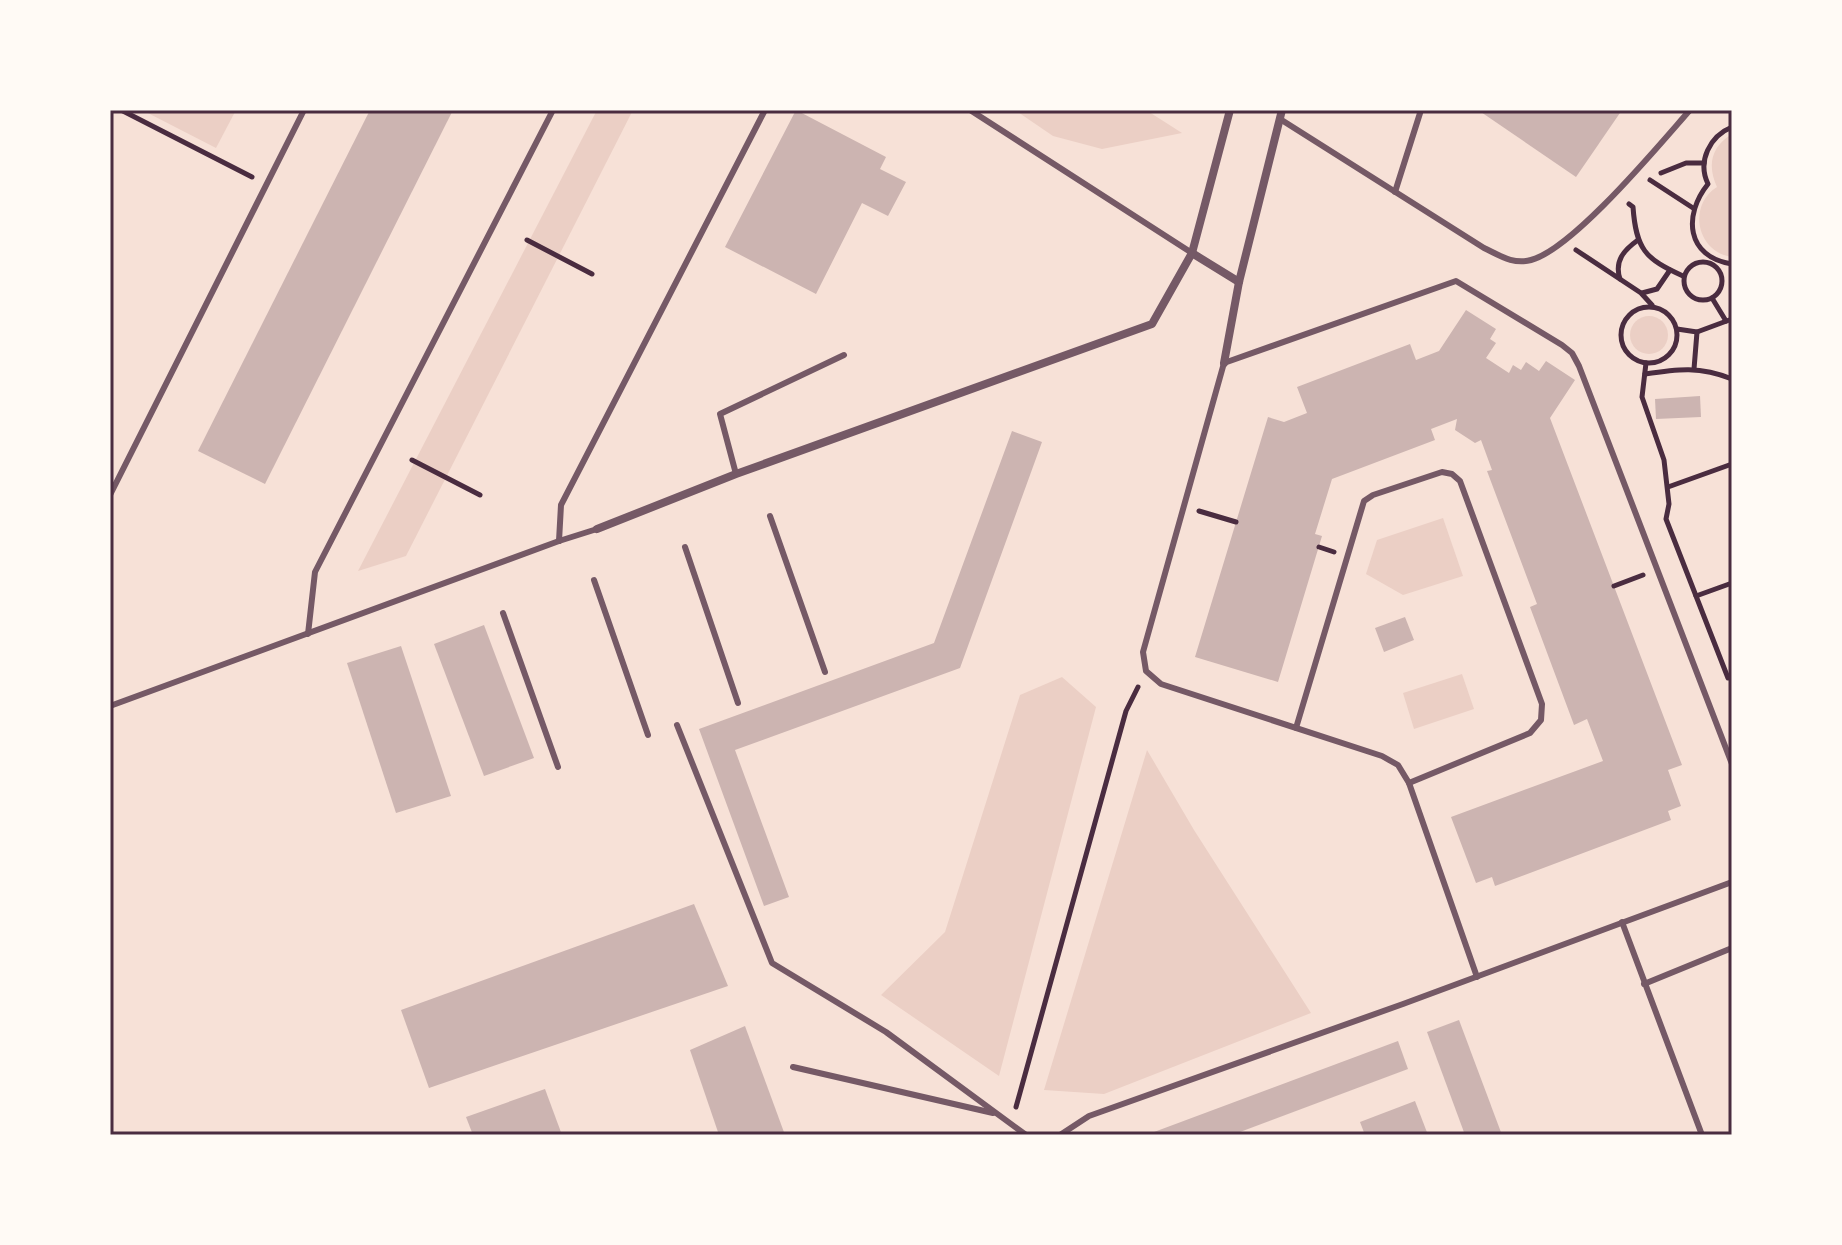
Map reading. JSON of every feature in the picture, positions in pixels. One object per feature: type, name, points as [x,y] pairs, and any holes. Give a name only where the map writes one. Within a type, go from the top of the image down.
[{"type":"street","points":[[597,529],[736,474],[1152,324],[1192,253],[1230,110]]},
{"type":"street","points":[[1224,363],[1239,282],[1281,114]]},
{"type":"street","points":[[1192,253],[1239,282]]},
{"type":"lane","points":[[110,495],[304,110]]},
{"type":"lane","points":[[308,634],[315,572],[553,110]]},
{"type":"lane","points":[[559,541],[561,505],[765,110]]},
{"type":"lane","points":[[970,110],[1192,253]]},
{"type":"lane","points":[[1395,192],[1421,110]]},
{"type":"lane","points":[[1281,114],[1395,192],[1510,261],[1530,260],[1562,241],[1613,194],[1690,110]]},
{"type":"lane","points":[[1477,977],[1409,783],[1398,765],[1382,756],[1161,684],[1146,671],[1143,652],[1224,363],[1456,281],[1572,353],[1732,764]]},
{"type":"lane","points":[[736,474],[720,414],[844,355]]},
{"type":"lane","points":[[1296,728],[1364,501],[1373,495],[1442,472],[1452,474],[1460,481],[1537,690],[1542,704],[1541,720],[1530,733],[1409,783]]},
{"type":"lane","points":[[770,516],[825,672]]},
{"type":"lane","points":[[110,706],[597,529]]},
{"type":"lane","points":[[685,547],[738,703]]},
{"type":"lane","points":[[594,580],[648,735]]},
{"type":"lane","points":[[503,613],[558,767]]},
{"type":"lane","points":[[677,725],[772,963],[886,1032],[1026,1135]]},
{"type":"lane","points":[[1060,1135],[1089,1116],[1732,882]]},
{"type":"lane","points":[[1622,922],[1702,1135]]},
{"type":"lane","points":[[1644,984],[1732,948]]},
{"type":"lane","points":[[793,1067],[997,1113]]},
{"type":"path","points":[[121,110],[267,185]]},
{"type":"path","points":[[1732,120],[1730,127],[1716,136],[1708,148],[1704,163],[1708,184],[1693,208],[1692,229],[1698,243],[1712,260],[1718,268],[1722,276],[1719,293],[1712,298],[1695,299],[1684,285],[1683,276],[1694,263],[1712,260],[1732,264]]},
{"type":"path","points":[[1651,181],[1664,170],[1686,163],[1704,163]]},
{"type":"path","points":[[1635,171],[1693,208]]},
{"type":"path","points":[[1613,194],[1633,207]]},
{"type":"path","points":[[1642,194],[1633,207],[1641,249],[1683,276]]},
{"type":"path","points":[[527,240],[592,274]]},
{"type":"path","points":[[1621,280],[1618,262],[1629,246],[1638,240]]},
{"type":"path","points":[[1562,241],[1641,293],[1652,306],[1665,311],[1674,320],[1676,345],[1669,355],[1658,362],[1646,363],[1634,359],[1625,350],[1621,337],[1622,325],[1629,314],[1652,306]]},
{"type":"path","points":[[1641,293],[1657,289],[1670,270]]},
{"type":"path","points":[[1677,329],[1697,332],[1729,320],[1712,298]]},
{"type":"path","points":[[1694,369],[1697,332]]},
{"type":"path","points":[[1646,363],[1642,397],[1664,460],[1668,487],[1666,519],[1728,678],[1732,677]]},
{"type":"path","points":[[1645,374],[1684,368],[1732,379]]},
{"type":"path","points":[[412,460],[480,495]]},
{"type":"path","points":[[1668,487],[1732,464]]},
{"type":"path","points":[[1184,506],[1236,522]]},
{"type":"path","points":[[1614,586],[1657,569]]},
{"type":"path","points":[[1696,596],[1732,583]]},
{"type":"path","points":[[1011,1124],[1126,711],[1146,671]]},
{"type":"shaded area","points":[[142,110],[236,110],[216,148]]},
{"type":"shaded area","points":[[597,110],[633,110],[406,556],[358,571]]},
{"type":"shaded area","points":[[1015,110],[1146,110],[1182,133],[1102,149],[1053,136]]},
{"type":"shaded area","points":[[1732,134],[1732,257],[1711,247],[1704,238],[1699,216],[1708,195],[1717,187],[1712,171],[1715,151]]},
{"type":"shaded area","points":[[1649,316],[1663,321],[1668,335],[1663,349],[1649,354],[1635,349],[1630,335],[1635,321]]},
{"type":"shaded area","points":[[1443,518],[1463,576],[1403,595],[1366,574],[1377,540]]},
{"type":"shaded area","points":[[1462,674],[1474,709],[1414,729],[1403,693]]},
{"type":"shaded area","points":[[1062,677],[1096,707],[999,1076],[881,995],[945,932],[1020,695]]},
{"type":"shaded area","points":[[1147,750],[1194,830],[1311,1013],[1104,1094],[1044,1090]]},
{"type":"building","points":[[370,110],[453,110],[265,484],[198,451]]},
{"type":"building","points":[[796,110],[886,157],[880,169],[906,182],[888,216],[862,203],[816,294],[725,247]]},
{"type":"building","points":[[1478,110],[1622,110],[1576,177]]},
{"type":"building","points":[[1466,310],[1496,329],[1490,339],[1496,343],[1486,358],[1509,373],[1513,365],[1521,370],[1526,362],[1539,371],[1546,361],[1575,380],[1550,418],[1682,765],[1668,770],[1681,806],[1668,811],[1671,820],[1495,886],[1492,877],[1476,883],[1451,817],[1603,761],[1587,719],[1574,725],[1530,607],[1537,604],[1487,471],[1492,470],[1481,440],[1475,443],[1455,430],[1457,419],[1431,429],[1435,440],[1332,479],[1315,534],[1322,536],[1278,682],[1195,657],[1268,417],[1284,422],[1307,413],[1297,387],[1410,344],[1416,360],[1439,351]]},
{"type":"building","points":[[1700,396],[1701,417],[1656,419],[1655,399]]},
{"type":"building","points":[[1012,431],[1042,442],[960,668],[735,750],[789,897],[764,906],[699,729],[934,643]]},
{"type":"building","points":[[1405,617],[1414,640],[1384,652],[1375,628]]},
{"type":"building","points":[[484,625],[534,758],[484,776],[434,644]]},
{"type":"building","points":[[401,646],[451,796],[396,813],[347,663]]},
{"type":"building","points":[[694,904],[728,986],[429,1088],[401,1010]]},
{"type":"building","points":[[1459,1020],[1502,1135],[1465,1135],[1427,1032]]},
{"type":"building","points":[[745,1026],[785,1135],[719,1135],[690,1050]]},
{"type":"building","points":[[1398,1041],[1408,1069],[1232,1135],[1146,1135]]},
{"type":"building","points":[[545,1089],[562,1135],[473,1135],[466,1117]]},
{"type":"building","points":[[1415,1101],[1428,1135],[1365,1135],[1360,1122]]}]
